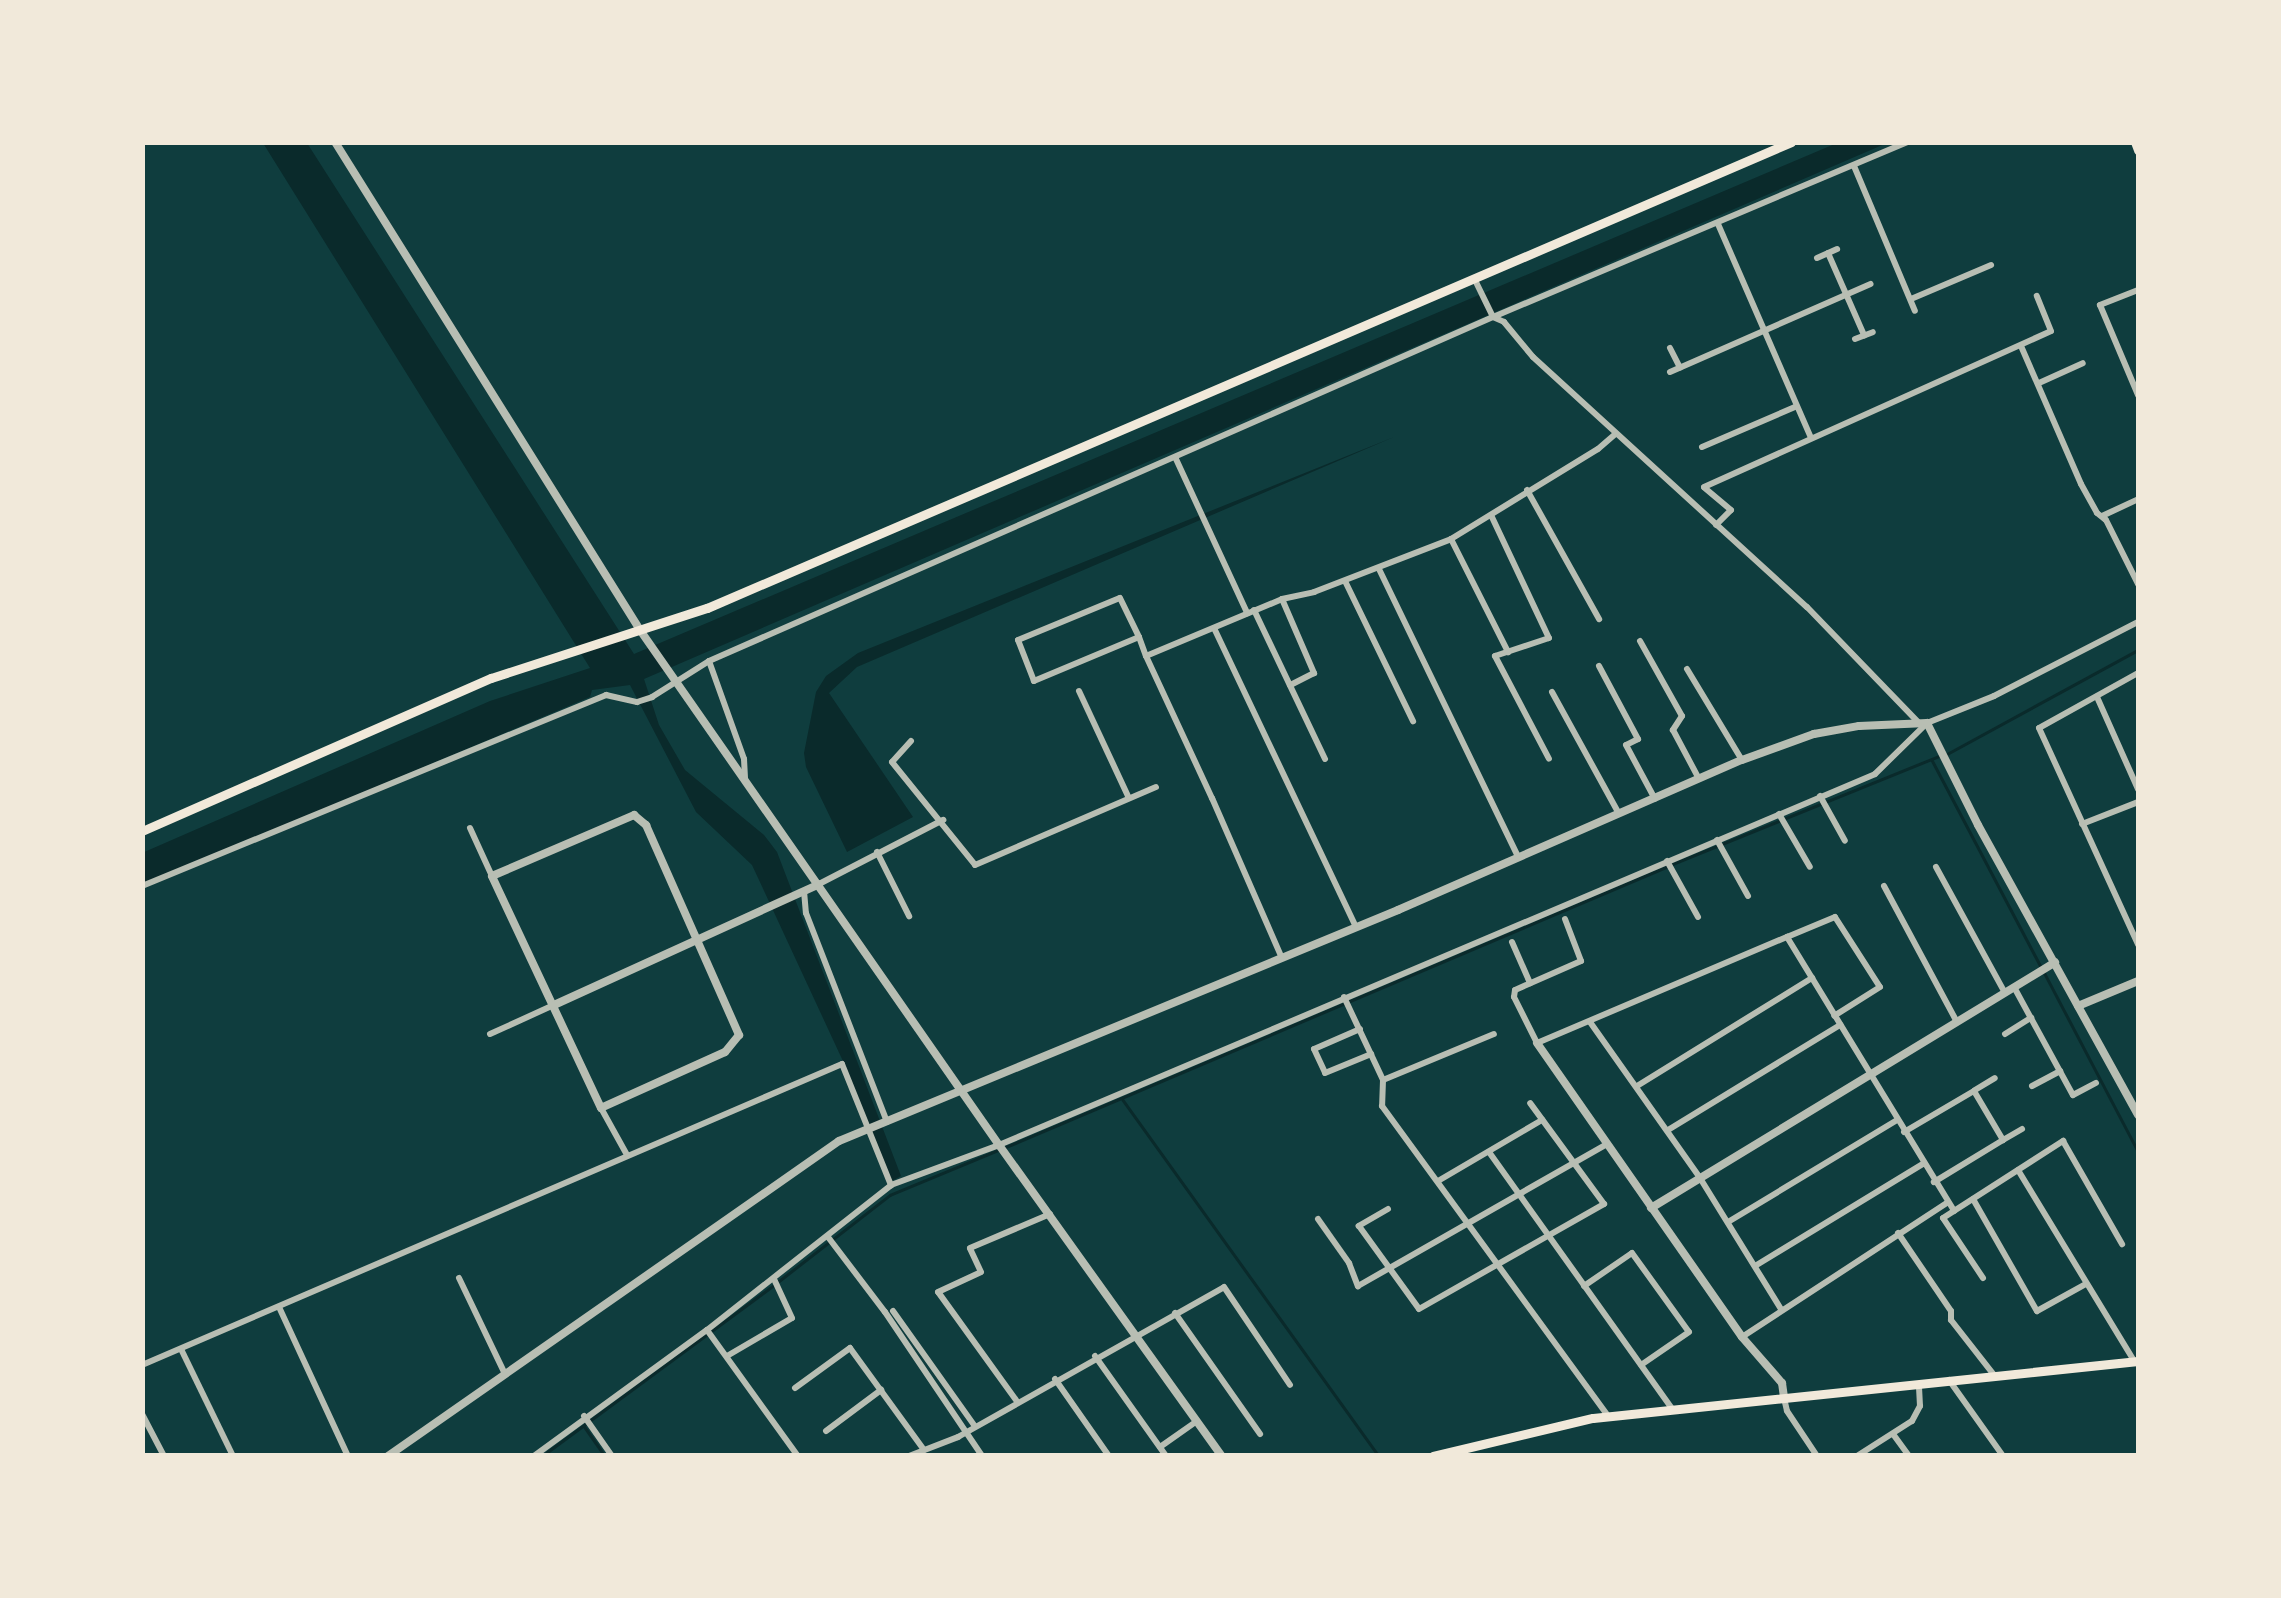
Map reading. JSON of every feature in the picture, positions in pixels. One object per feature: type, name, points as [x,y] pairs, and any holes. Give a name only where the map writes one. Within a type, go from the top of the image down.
[{"type":"main road","points":[[142,831],[491,678],[576,654],[818,562],[1477,281],[1791,142]]},
{"type":"main road","points":[[2135,142],[2138,150]]},
{"type":"main road","points":[[1433,1456],[1502,1436],[1608,1416],[2136,1361]]},
{"type":"street","points":[[335,142],[640,630],[999,1145],[1222,1456]]},
{"type":"street","points":[[142,886],[606,694],[637,702],[652,697],[710,661],[1176,460],[1493,317],[1908,142]]},
{"type":"street","points":[[1854,166],[1915,311]]},
{"type":"street","points":[[1718,224],[1811,438]]},
{"type":"street","points":[[1817,258],[1837,250]]},
{"type":"street","points":[[1828,253],[1864,336]]},
{"type":"street","points":[[1910,299],[1991,266]]},
{"type":"street","points":[[1477,281],[1493,317],[1504,322],[1533,358],[1807,607],[1923,723],[2138,1116]]},
{"type":"street","points":[[1670,372],[1870,284]]},
{"type":"street","points":[[2138,290],[2100,305],[2138,396]]},
{"type":"street","points":[[1716,525],[1731,510],[1704,487],[2051,332],[2037,296]]},
{"type":"street","points":[[1856,339],[1873,332]]},
{"type":"street","points":[[2021,346],[2081,484],[2138,584]]},
{"type":"street","points":[[1670,348],[1680,368]]},
{"type":"street","points":[[2039,382],[2082,363]]},
{"type":"street","points":[[1702,447],[1798,406]]},
{"type":"street","points":[[1146,656],[1282,599],[1379,569],[1451,539],[1598,449],[1615,434]]},
{"type":"street","points":[[1176,460],[1325,758]]},
{"type":"street","points":[[1527,490],[1599,619]]},
{"type":"street","points":[[2102,516],[2138,499]]},
{"type":"street","points":[[1491,515],[1549,638],[1495,656],[1549,759]]},
{"type":"street","points":[[1451,539],[1508,652]]},
{"type":"street","points":[[1379,569],[1518,857]]},
{"type":"street","points":[[1345,581],[1414,721]]},
{"type":"street","points":[[1138,637],[1034,681],[1018,640],[1120,598],[1138,637],[1282,958]]},
{"type":"street","points":[[1282,599],[1314,673],[1290,685]]},
{"type":"street","points":[[388,1456],[807,1162],[870,1128],[1356,927],[1742,760],[1814,734],[1923,723],[1994,696],[2138,622]]},
{"type":"street","points":[[1214,628],[1356,927]]},
{"type":"street","points":[[1640,641],[1682,716],[1673,730],[1700,780]]},
{"type":"street","points":[[710,661],[744,759],[745,779]]},
{"type":"street","points":[[1598,666],[1638,739],[1626,745],[1655,800]]},
{"type":"street","points":[[1687,668],[1742,760]]},
{"type":"street","points":[[2138,673],[2038,728],[2138,944]]},
{"type":"street","points":[[1080,692],[1129,798]]},
{"type":"street","points":[[1552,692],[1619,814]]},
{"type":"street","points":[[2098,696],[2138,789]]},
{"type":"street","points":[[534,1456],[707,1330],[891,1185],[999,1145],[1875,774],[1923,723]]},
{"type":"street","points":[[911,741],[892,762],[975,865],[1156,787]]},
{"type":"street","points":[[1820,796],[1845,841]]},
{"type":"street","points":[[2082,824],[2138,802]]},
{"type":"street","points":[[1779,814],[1810,867]]},
{"type":"street","points":[[492,876],[634,815],[646,825],[738,1026],[738,1041],[725,1052],[601,1108]]},
{"type":"street","points":[[490,1034],[818,884],[942,820]]},
{"type":"street","points":[[470,828],[626,1155]]},
{"type":"street","points":[[1716,840],[1748,896]]},
{"type":"street","points":[[877,852],[909,916]]},
{"type":"street","points":[[1667,861],[1698,917]]},
{"type":"street","points":[[1936,867],[2004,992]]},
{"type":"street","points":[[1884,886],[1956,1020]]},
{"type":"street","points":[[800,892],[885,1122]]},
{"type":"street","points":[[1537,1043],[1835,917],[1880,987],[1834,1016]]},
{"type":"street","points":[[1565,920],[1581,961],[1515,990],[1514,997],[1537,1043],[1606,1144],[1742,1337],[1782,1383],[1787,1411],[1816,1456]]},
{"type":"street","points":[[1787,937],[1954,1211]]},
{"type":"street","points":[[1512,942],[1530,982]]},
{"type":"street","points":[[1651,1208],[2055,962]]},
{"type":"street","points":[[1637,1086],[1812,978]]},
{"type":"street","points":[[2078,1006],[2138,981]]},
{"type":"street","points":[[2014,986],[2073,1095],[2096,1083]]},
{"type":"street","points":[[1344,997],[1383,1080],[1382,1106],[1608,1416]]},
{"type":"street","points":[[2005,1034],[2031,1018]]},
{"type":"street","points":[[1590,1022],[1700,1178],[1781,1309]]},
{"type":"street","points":[[1668,1130],[1840,1025]]},
{"type":"street","points":[[1360,1029],[1314,1050],[1326,1072],[1371,1054]]},
{"type":"street","points":[[1383,1080],[1494,1034]]},
{"type":"street","points":[[142,1364],[842,1064],[891,1185]]},
{"type":"street","points":[[2032,1086],[2060,1072]]},
{"type":"street","points":[[1904,1132],[1995,1078]]},
{"type":"street","points":[[1974,1091],[2003,1140]]},
{"type":"street","points":[[1388,1210],[1359,1226],[1420,1309],[1604,1204],[1530,1104]]},
{"type":"street","points":[[1438,1181],[1542,1120]]},
{"type":"street","points":[[1728,1222],[1896,1120]]},
{"type":"street","points":[[1934,1182],[2022,1128]]},
{"type":"street","points":[[1983,1278],[1943,1218],[2063,1141],[2122,1244]]},
{"type":"street","points":[[1318,1218],[1349,1263],[1358,1286],[1606,1144]]},
{"type":"street","points":[[1489,1152],[1672,1410]]},
{"type":"street","points":[[1755,1266],[1923,1164]]},
{"type":"street","points":[[2018,1170],[2136,1361]]},
{"type":"street","points":[[1974,1199],[2037,1312],[2086,1284]]},
{"type":"street","points":[[1742,1337],[1948,1202]]},
{"type":"street","points":[[1016,1400],[938,1292],[981,1272],[970,1248],[1050,1214]]},
{"type":"street","points":[[1897,1233],[1951,1312],[1951,1320],[1994,1376]]},
{"type":"street","points":[[828,1237],[886,1312],[982,1456]]},
{"type":"street","points":[[1584,1286],[1632,1253],[1689,1332],[1640,1365]]},
{"type":"street","points":[[460,1278],[505,1374]]},
{"type":"street","points":[[727,1356],[792,1318],[774,1279]]},
{"type":"street","points":[[909,1456],[965,1431],[1224,1287],[1290,1385]]},
{"type":"street","points":[[279,1308],[348,1456]]},
{"type":"street","points":[[893,1311],[974,1425]]},
{"type":"street","points":[[1175,1313],[1260,1434]]},
{"type":"street","points":[[707,1330],[798,1456]]},
{"type":"street","points":[[795,1388],[850,1348],[924,1450]]},
{"type":"street","points":[[181,1349],[233,1456]]},
{"type":"street","points":[[1096,1356],[1166,1456]]},
{"type":"street","points":[[1055,1379],[1109,1456]]},
{"type":"street","points":[[1949,1380],[2003,1456]]},
{"type":"street","points":[[1857,1456],[1912,1421],[1920,1406],[1919,1384]]},
{"type":"street","points":[[826,1431],[881,1390]]},
{"type":"street","points":[[142,1414],[164,1456]]},
{"type":"street","points":[[584,1416],[612,1456]]},
{"type":"street","points":[[1160,1447],[1197,1420]]},
{"type":"street","points":[[1894,1434],[1909,1456]]},
{"type":"water","points":[[263,143],[307,143],[634,654],[1837,143],[1887,143],[644,679],[659,725],[685,770],[764,835],[777,852],[901,1176],[892,1181],[842,1059],[752,865],[696,812],[630,685],[592,690],[590,697],[143,885],[142,853],[490,701],[590,668]]},
{"type":"water","points":[[1394,437],[857,667],[829,693],[913,817],[847,852],[806,767],[804,753],[816,692],[826,676],[858,653]]},
{"type":"waterway","points":[[1947,754],[2138,650]]},
{"type":"waterway","points":[[1673,864],[1939,756]]},
{"type":"waterway","points":[[1932,760],[2040,965]]},
{"type":"waterway","points":[[1006,1147],[1666,867]]},
{"type":"waterway","points":[[2044,972],[2138,1151]]},
{"type":"waterway","points":[[1123,1100],[1379,1456]]},
{"type":"waterway","points":[[779,1281],[890,1195],[998,1150]]},
{"type":"waterway","points":[[542,1456],[773,1286]]},
{"type":"waterway","points":[[584,1426],[605,1456]]}]
